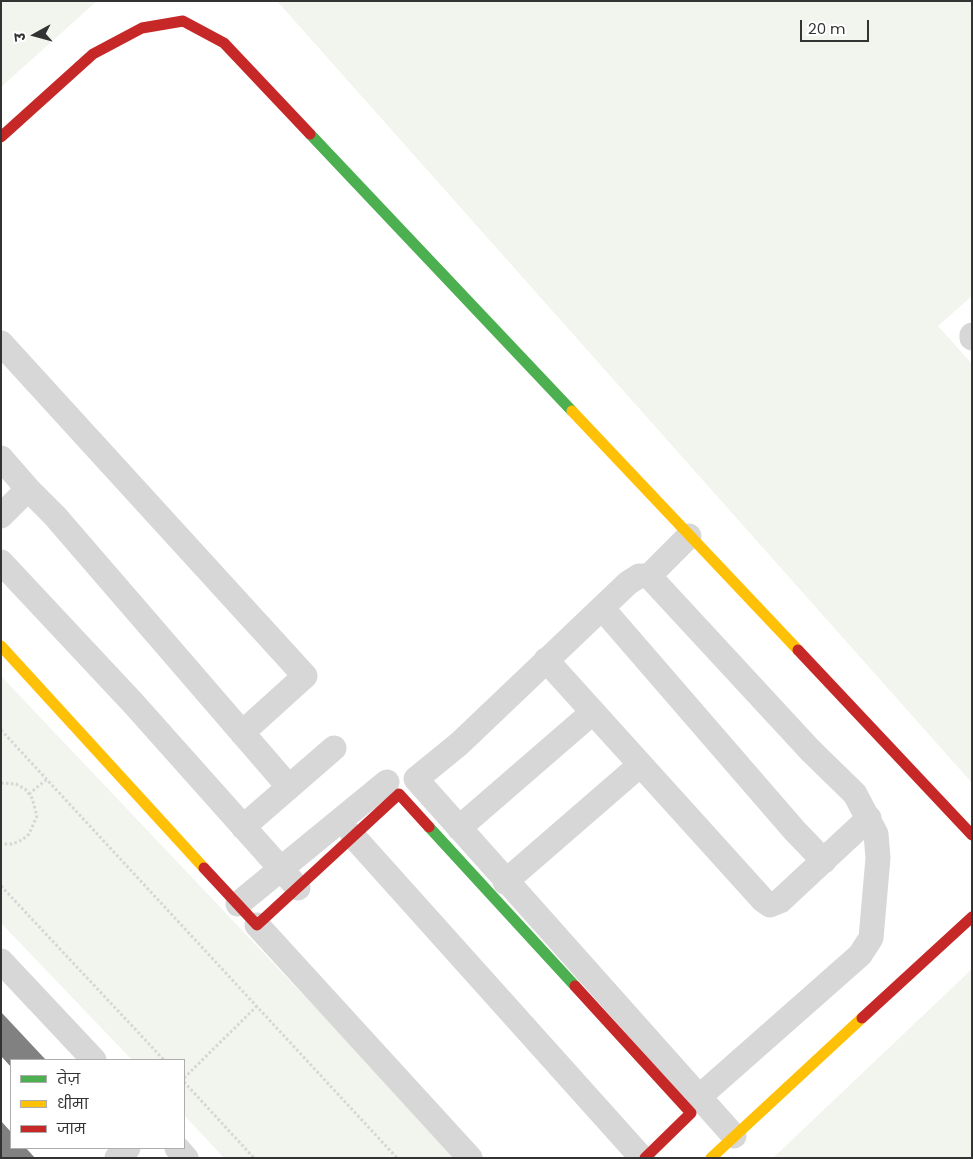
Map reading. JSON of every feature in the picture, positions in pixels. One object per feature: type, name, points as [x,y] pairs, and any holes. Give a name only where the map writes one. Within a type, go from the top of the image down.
[{"type":"street","points":[[1,137],[94,54],[142,28],[183,21],[224,43],[972,835]]},
{"type":"street","points":[[1,344],[305,676],[242,733]]},
{"type":"street","points":[[1,458],[55,516],[289,787]]},
{"type":"street","points":[[1,516],[28,489]]},
{"type":"street","points":[[689,536],[649,576],[639,576],[628,583],[459,744],[416,779],[505,882],[734,1136]]},
{"type":"street","points":[[1,562],[133,703],[298,888]]},
{"type":"street","points":[[649,576],[810,750],[855,794],[876,834],[878,858],[871,938],[860,955],[699,1097]]},
{"type":"street","points":[[602,608],[795,831],[824,861]]},
{"type":"street","points":[[1,646],[470,1158]]},
{"type":"street","points":[[546,660],[762,900],[770,905],[780,902],[869,818]]},
{"type":"street","points":[[459,828],[594,712]]},
{"type":"street","points":[[243,828],[334,748]]},
{"type":"street","points":[[505,882],[640,765]]},
{"type":"street","points":[[238,904],[387,782]]},
{"type":"street","points":[[257,925],[298,888],[354,836],[400,794],[691,1113],[644,1158],[354,836]]},
{"type":"street","points":[[711,1158],[972,917]]},
{"type":"street","points":[[1,962],[93,1059]]},
{"type":"street","points":[[117,1158],[127,1149]]},
{"type":"path","points":[[1,730],[398,1158]]},
{"type":"path","points":[[29,794],[46,779]]},
{"type":"path","points":[[1,783],[16,784],[29,794],[36,807],[34,826],[22,840],[12,844],[1,844]]},
{"type":"path","points":[[1,886],[163,1059]]},
{"type":"path","points":[[185,1079],[257,1006]]},
{"type":"path","points":[[185,1081],[254,1158]]},
{"type":"shaded area","points":[[1,1],[97,1],[1,87]]},
{"type":"shaded area","points":[[277,1],[972,1],[972,296],[938,326],[972,364],[972,783]]},
{"type":"shaded area","points":[[1,676],[458,1158],[224,1158],[185,1116],[185,1059],[131,1059],[1,923]]},
{"type":"shaded area","points":[[972,969],[972,1158],[773,1158]]},
{"type":"building","points":[[1,1012],[45,1059],[10,1059],[10,1066],[1,1056]]},
{"type":"building","points":[[1,1121],[10,1131],[10,1149],[27,1149],[35,1158],[1,1158]]},
{"type":"traffic: fast","points":[[310,134],[572,411]]},
{"type":"traffic: fast","points":[[429,827],[575,986]]},
{"type":"traffic: slow","points":[[572,411],[798,650]]},
{"type":"traffic: slow","points":[[1,646],[204,868]]},
{"type":"traffic: slow","points":[[711,1158],[862,1018]]},
{"type":"traffic: jam","points":[[1,137],[93,54],[142,28],[183,21],[224,43],[310,134]]},
{"type":"traffic: jam","points":[[798,650],[972,835]]},
{"type":"traffic: jam","points":[[204,868],[257,925],[399,794],[429,827]]},
{"type":"traffic: jam","points":[[862,1018],[972,917]]},
{"type":"traffic: jam","points":[[575,986],[691,1113],[645,1158]]}]
